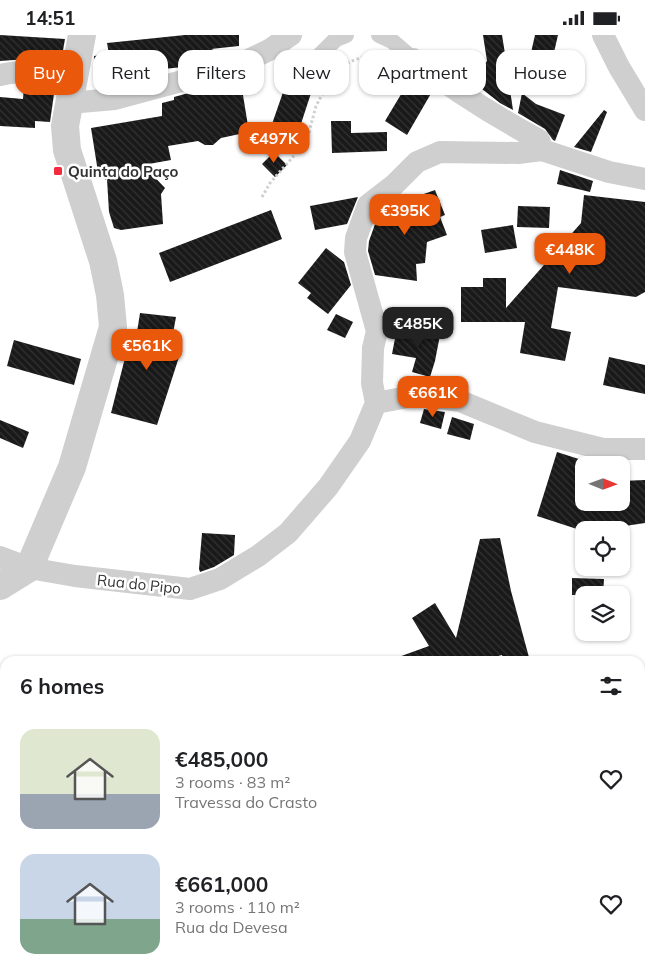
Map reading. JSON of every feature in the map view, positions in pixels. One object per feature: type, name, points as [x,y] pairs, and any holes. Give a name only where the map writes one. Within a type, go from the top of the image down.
[{"type":"street","points":[[79,50],[82,35]]},
{"type":"street","points":[[325,50],[336,39],[346,35]]},
{"type":"street","points":[[379,35],[392,41],[402,50]]},
{"type":"street","points":[[603,35],[619,67],[645,110]]},
{"type":"street","points":[[83,92],[115,99],[234,67],[270,50],[285,40]]},
{"type":"street","points":[[0,74],[15,72]]},
{"type":"street","points":[[0,586],[29,568],[72,467],[113,327],[110,295],[103,261],[67,150],[65,126],[71,95]]},
{"type":"street","points":[[462,95],[539,140],[542,150]]},
{"type":"street","points":[[645,179],[609,172],[542,150],[518,153],[440,152],[417,162],[394,185],[368,205],[356,238],[355,252],[376,331],[373,348],[372,383],[376,403],[418,395],[460,401],[545,434],[603,449],[645,449]]},
{"type":"street","name":"Rua do Pipo","points":[[0,557],[29,568],[75,576],[190,589],[220,579],[258,556],[288,533],[328,487],[360,441],[376,403]]},
{"type":"path","points":[[262,197],[270,183],[293,157],[309,132],[319,95]]},
{"type":"building","points":[[0,35],[65,39],[63,50],[15,50],[15,60],[0,61]]},
{"type":"building","points":[[185,35],[239,35],[239,46],[211,49],[214,50],[178,50],[178,68],[168,69],[168,50],[108,50],[107,43]]},
{"type":"building","points":[[483,35],[502,35],[504,50],[496,50],[496,95],[511,95],[513,110],[486,92],[487,61]]},
{"type":"building","points":[[535,35],[558,35],[555,50],[532,50]]},
{"type":"building","points":[[23,95],[54,95],[50,122],[35,121],[35,128],[0,126],[0,97],[23,99]]},
{"type":"building","points":[[181,95],[243,95],[249,132],[221,138],[213,145],[205,145],[198,141],[168,146],[171,160],[143,165],[165,188],[161,194],[163,224],[121,230],[114,228],[109,212],[105,170],[98,172],[91,128],[162,116],[162,103],[174,100],[174,97]]},
{"type":"building","points":[[282,95],[310,95],[298,133],[272,124]]},
{"type":"building","points":[[401,95],[430,95],[407,135],[385,121]]},
{"type":"building","points":[[522,95],[525,95],[536,104],[565,115],[555,141],[545,129],[518,113]]},
{"type":"building","points":[[604,110],[607,112],[591,152],[574,147]]},
{"type":"building","points":[[331,121],[351,121],[351,133],[387,132],[387,151],[332,153]]},
{"type":"building","points":[[274,152],[287,165],[275,177],[262,164]]},
{"type":"building","points":[[560,170],[593,181],[590,192],[557,184]]},
{"type":"building","points":[[435,190],[445,215],[440,217],[447,235],[427,242],[425,263],[416,264],[417,281],[375,275],[368,251],[369,241],[379,213],[390,205]]},
{"type":"building","points":[[584,195],[645,202],[645,292],[636,297],[558,287],[551,328],[571,332],[565,361],[520,353],[525,322],[461,322],[461,287],[483,287],[483,278],[506,278],[506,308],[581,223]]},
{"type":"building","points":[[358,197],[347,224],[315,230],[310,206]]},
{"type":"building","points":[[518,206],[550,207],[549,228],[517,227]]},
{"type":"building","points":[[271,210],[282,239],[170,282],[159,253]]},
{"type":"building","points":[[513,225],[517,248],[485,253],[481,230]]},
{"type":"building","points":[[326,248],[344,262],[351,285],[328,314],[307,298],[311,293],[298,283]]},
{"type":"building","points":[[140,313],[176,317],[169,355],[179,357],[157,425],[111,413],[127,350],[134,351]]},
{"type":"building","points":[[336,314],[353,322],[345,338],[327,330]]},
{"type":"building","points":[[397,328],[440,335],[430,377],[412,372],[416,358],[392,354]]},
{"type":"building","points":[[14,340],[81,359],[74,385],[7,366]]},
{"type":"building","points":[[609,357],[645,365],[645,394],[603,385]]},
{"type":"building","points":[[424,409],[445,412],[441,429],[420,423]]},
{"type":"building","points":[[452,417],[474,424],[470,440],[447,434]]},
{"type":"building","points":[[0,420],[29,432],[23,448],[0,438]]},
{"type":"building","points":[[557,452],[575,458],[575,511],[630,511],[630,481],[645,480],[645,523],[630,525],[630,521],[575,521],[575,528],[537,516]]},
{"type":"building","points":[[202,533],[235,535],[234,555],[214,567],[200,572],[199,569]]},
{"type":"building","points":[[500,538],[511,591],[529,656],[401,656],[429,646],[412,618],[435,603],[456,638],[480,539]]},
{"type":"building","points":[[572,578],[604,579],[604,586],[575,586],[575,595],[572,595]]},
{"type":"place","name":"Quinta do Paço","points":[[58,171]]}]
